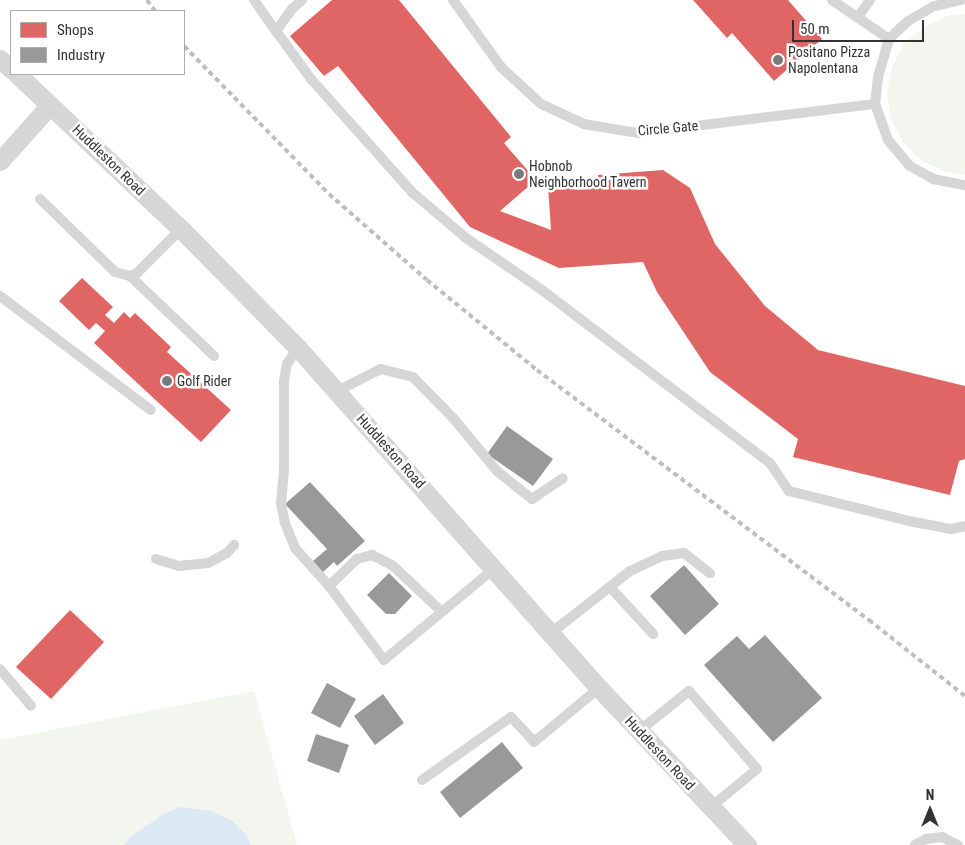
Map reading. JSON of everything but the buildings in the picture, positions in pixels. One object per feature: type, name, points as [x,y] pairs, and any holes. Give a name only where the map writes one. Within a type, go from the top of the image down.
[{"type":"street","points":[[0,59],[10,68]]},
{"type":"street","name":"Huddleston Road","points":[[18,75],[181,230],[298,348],[495,568],[599,688],[747,845]]},
{"type":"street","points":[[0,161],[50,105]]},
{"type":"lane","points":[[254,0],[311,79],[413,193],[466,238],[548,295],[770,463],[789,492],[909,521],[951,529],[965,526]]},
{"type":"lane","points":[[276,30],[292,9],[302,0]]},
{"type":"lane","name":"Circle Gate","points":[[453,0],[501,67],[540,104],[584,124],[638,132],[875,104]]},
{"type":"lane","points":[[832,0],[889,39]]},
{"type":"lane","points":[[858,17],[870,0]]},
{"type":"lane","points":[[963,0],[934,6],[908,21],[889,39],[878,77],[875,104],[888,140],[910,166],[933,179],[965,185]]},
{"type":"lane","points":[[40,199],[115,272],[130,276],[214,356]]},
{"type":"lane","points":[[130,276],[137,273],[181,230]]},
{"type":"lane","points":[[0,296],[151,410]]},
{"type":"lane","points":[[298,348],[287,364],[284,381],[282,503],[285,523],[295,548],[329,586],[384,660],[495,568]]},
{"type":"lane","points":[[337,391],[381,369],[413,376],[454,419],[497,471],[532,499],[563,478]]},
{"type":"lane","points":[[156,559],[179,566],[208,563],[227,553],[234,545]]},
{"type":"lane","points":[[551,633],[630,571],[662,556],[684,553],[710,573]]},
{"type":"lane","points":[[329,586],[357,559],[372,556],[392,565],[441,612]]},
{"type":"lane","points":[[610,587],[653,634]]},
{"type":"lane","points":[[0,669],[31,706]]},
{"type":"lane","points":[[422,780],[511,717],[534,742],[599,688]]},
{"type":"lane","points":[[639,731],[689,691],[757,768],[711,807]]},
{"type":"lane","points":[[916,845],[926,839],[942,837],[958,845]]},
{"type":"shaded area","points":[[965,14],[965,175],[945,172],[921,160],[903,142],[891,119],[887,93],[892,67],[904,44],[925,26],[950,15]]},
{"type":"shaded area","points":[[254,691],[297,845],[0,845],[0,740]]},
{"type":"shaded area","points":[[180,807],[212,811],[232,821],[247,836],[251,845],[124,845],[132,836],[162,815]]},
{"type":"railway","points":[[147,0],[154,10]]},
{"type":"railway","points":[[185,47],[329,194],[427,280],[537,370],[869,620],[965,696]]},
{"type":"place","name":"Positano Pizza Napolentana","points":[[778,60]]},
{"type":"place","name":"Hobnob Neighborhood Tavern","points":[[519,174]]},
{"type":"place","name":"Golf Rider","points":[[167,381]]}]
